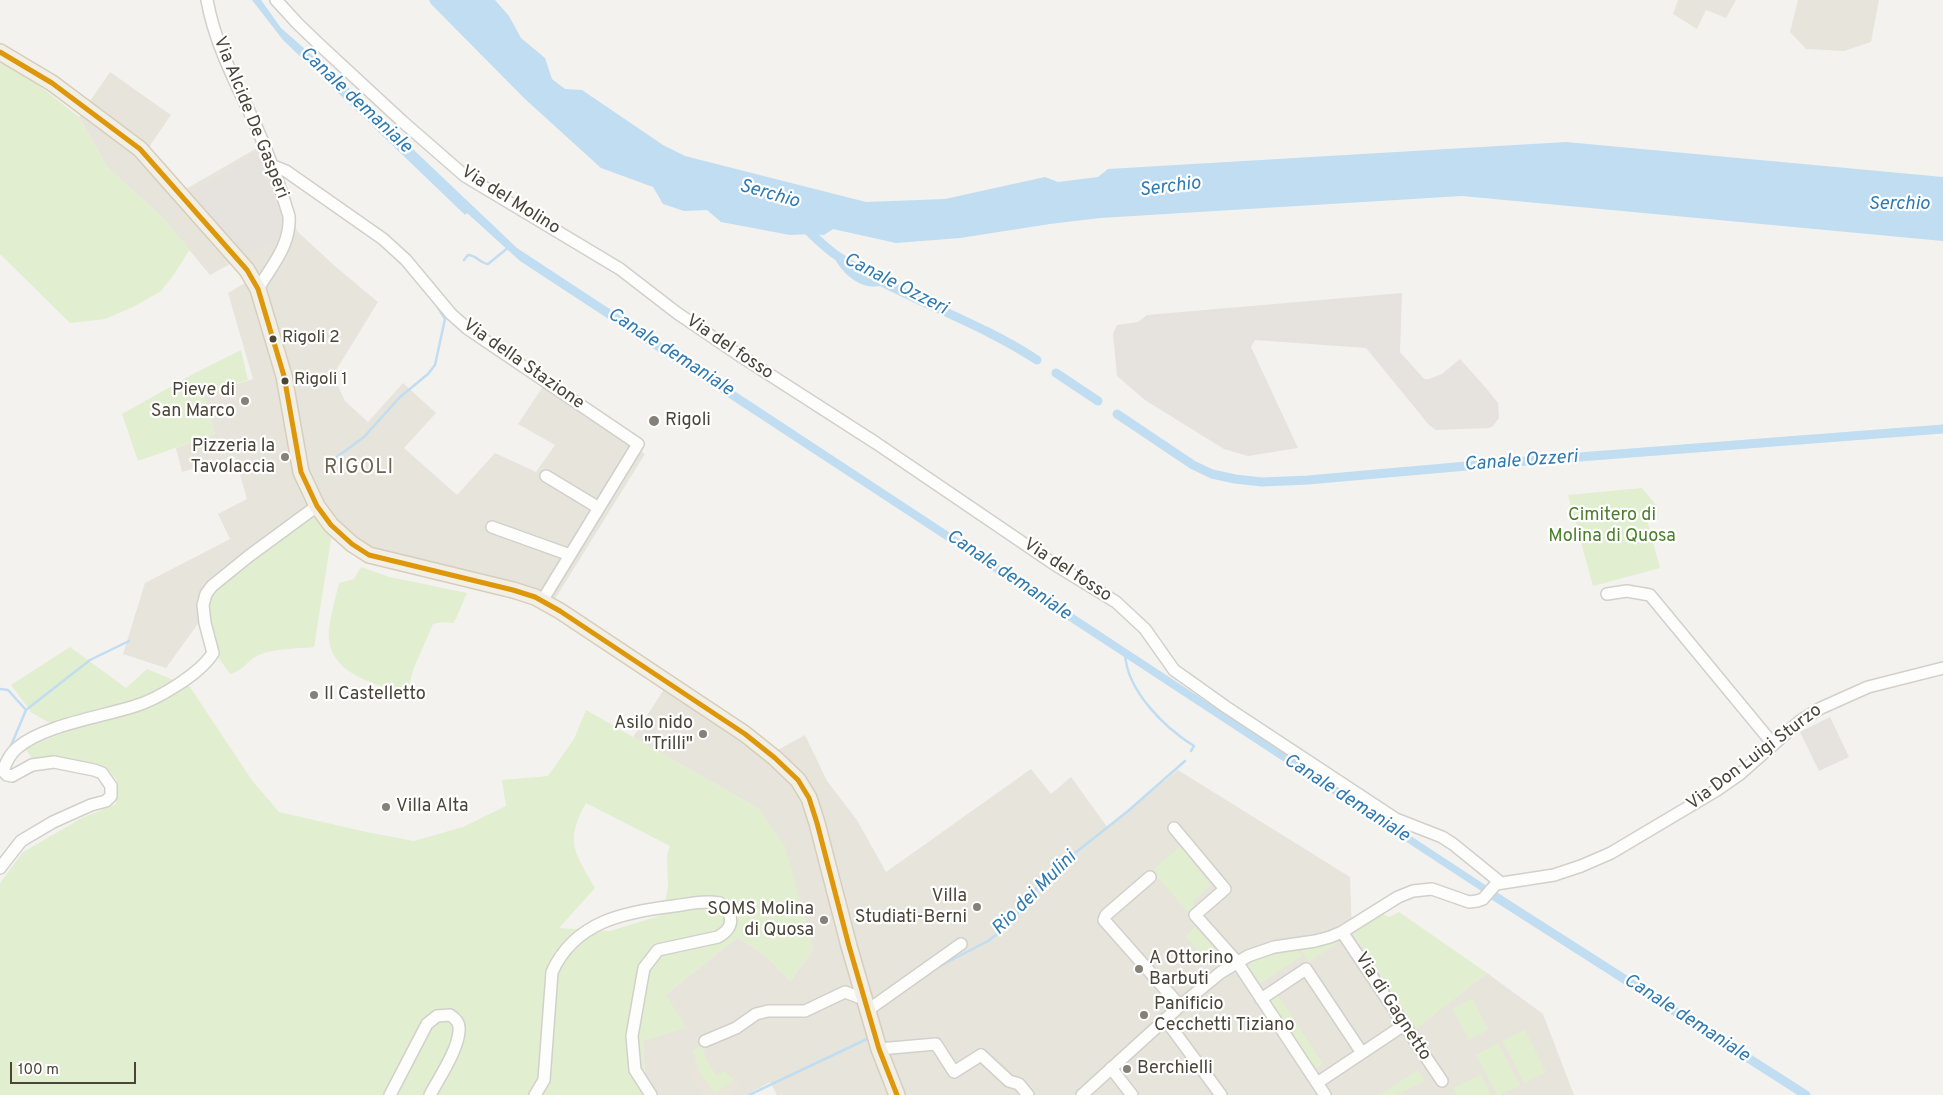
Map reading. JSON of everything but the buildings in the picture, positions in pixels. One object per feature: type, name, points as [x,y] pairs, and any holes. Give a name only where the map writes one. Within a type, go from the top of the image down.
[{"type":"main road","points":[[0,52],[52,83],[140,149],[247,270],[258,289],[284,376],[302,472],[317,506],[337,532],[369,555],[513,590],[542,601],[571,617],[727,721],[776,758],[798,780],[809,798],[817,823],[838,907],[879,1049],[897,1095]]},
{"type":"street","name":"Via Alcide De Gasperi","points":[[207,0],[219,46],[257,128],[289,216],[286,244],[258,289]]},
{"type":"street","name":"Via del Molino","points":[[276,0],[291,18],[322,48],[465,176],[539,218],[620,269]]},
{"type":"street","name":"Via della Stazione","points":[[271,165],[286,171],[383,239],[406,260],[451,314],[468,329],[638,444],[542,601]]},
{"type":"street","name":"Via del fosso","points":[[620,269],[677,313],[736,353],[876,444],[1054,564],[1116,602],[1145,629],[1174,670],[1218,702],[1396,819],[1453,844],[1497,884]]},
{"type":"street","points":[[546,476],[599,508]]},
{"type":"street","points":[[0,868],[21,840],[53,822],[106,801],[111,796],[111,786],[102,773],[54,762],[32,765],[12,776],[7,775],[3,771],[9,757],[17,748],[37,736],[70,724],[145,702],[180,683],[208,661],[213,653],[205,623],[203,605],[206,594],[212,586],[249,556],[317,506]]},
{"type":"street","points":[[492,527],[570,555]]},
{"type":"street","points":[[1607,594],[1627,591],[1650,595],[1773,744]]},
{"type":"street","name":"Via Don Luigi Sturzo","points":[[1497,884],[1554,875],[1582,866],[1612,853],[1718,790],[1740,774],[1800,721],[1844,696],[1884,682],[1943,668]]},
{"type":"street","points":[[1174,828],[1225,889],[1195,915],[1237,962],[1325,1095]]},
{"type":"street","points":[[1150,877],[1103,919],[1114,934],[1180,1006]]},
{"type":"street","points":[[1082,1095],[1180,1006],[1220,973],[1237,962],[1274,947],[1315,941],[1342,932],[1398,897],[1420,889],[1438,890],[1469,902],[1483,899],[1497,884]]},
{"type":"street","points":[[535,1095],[544,1080],[552,972],[566,948],[585,932],[602,922],[622,914],[636,910],[712,901],[720,903],[729,913],[731,919],[726,933],[718,938],[658,950],[644,968],[632,1036],[633,1062],[635,1070],[651,1095]]},
{"type":"street","name":"Via di Gagnetto","points":[[1342,932],[1442,1081]]},
{"type":"street","points":[[705,1041],[736,1028],[756,1014],[768,1011],[805,1011],[845,992],[866,1004],[961,944]]},
{"type":"street","points":[[1261,999],[1306,969],[1362,1053]]},
{"type":"street","points":[[390,1095],[428,1024],[437,1016],[450,1015],[457,1020],[460,1030],[456,1044],[430,1095]]},
{"type":"street","points":[[1166,1019],[1221,1095]]},
{"type":"street","points":[[1316,1083],[1404,1025]]},
{"type":"street","points":[[879,1049],[936,1044],[954,1072],[981,1055],[1009,1081],[1019,1084],[1028,1095]]},
{"type":"street","points":[[1111,1068],[1132,1095]]},
{"type":"shaded area","points":[[1678,0],[1736,0],[1726,18],[1706,10],[1697,29],[1673,14]]},
{"type":"shaded area","points":[[1798,0],[1879,0],[1871,42],[1844,51],[1806,49],[1790,32]]},
{"type":"shaded area","points":[[110,72],[171,115],[149,147],[186,189],[257,148],[276,192],[298,232],[378,302],[333,375],[345,401],[368,422],[403,383],[436,413],[404,448],[457,495],[495,453],[536,472],[555,445],[518,424],[544,385],[645,454],[555,599],[519,586],[370,552],[335,524],[215,589],[197,625],[166,668],[123,654],[145,583],[230,539],[218,514],[247,499],[235,457],[182,472],[176,448],[215,434],[203,395],[253,379],[228,293],[245,283],[232,263],[210,275],[162,217],[107,167],[79,117]]},
{"type":"shaded area","points":[[257,152],[278,208],[280,225],[278,234],[271,243],[252,252],[243,251],[234,244],[189,194]]},
{"type":"shaded area","points":[[1402,293],[1400,352],[1424,379],[1442,374],[1460,359],[1498,403],[1499,418],[1493,426],[1489,428],[1436,430],[1429,425],[1366,348],[1255,340],[1251,347],[1298,448],[1248,456],[1224,449],[1145,400],[1117,376],[1113,334],[1117,325],[1138,322],[1147,315]]},
{"type":"shaded area","points":[[672,677],[776,751],[805,735],[827,781],[857,820],[886,872],[1031,769],[1051,794],[1071,777],[1108,828],[1178,770],[1350,877],[1352,932],[1416,1028],[1487,973],[1543,1014],[1574,1095],[777,1095],[770,1082],[746,1095],[657,1095],[645,1078],[643,1041],[666,994],[738,937],[766,956],[790,981],[813,950],[802,911],[759,809],[633,737]]},
{"type":"shaded area","points":[[1830,717],[1849,757],[1819,771],[1800,732]]},
{"type":"shaded area","points":[[697,1068],[715,1094],[735,1080],[741,1088],[731,1095],[704,1095],[689,1074]]},
{"type":"green space","points":[[0,61],[31,79],[79,117],[107,167],[162,217],[190,249],[161,291],[133,307],[105,319],[70,323],[0,254]]},
{"type":"green space","points":[[241,350],[248,380],[203,395],[215,434],[138,461],[122,414],[195,373]]},
{"type":"green space","name":"Cimitero di Molina di Quosa","points":[[1642,488],[1657,506],[1647,520],[1660,568],[1593,586],[1568,495]]},
{"type":"green space","points":[[314,513],[330,533],[331,540],[314,647],[265,653],[255,657],[239,670],[230,674],[216,654],[205,609],[215,589]]},
{"type":"green space","points":[[361,567],[390,577],[467,593],[454,623],[443,622],[433,624],[413,670],[407,694],[371,682],[348,671],[332,652],[329,628],[339,583],[354,579]]},
{"type":"green space","points":[[70,647],[126,688],[147,669],[190,687],[251,779],[279,812],[414,841],[463,827],[506,806],[502,780],[548,776],[574,739],[586,710],[759,809],[785,846],[813,950],[790,981],[766,956],[738,937],[666,994],[686,1028],[643,1041],[645,1078],[657,1095],[0,1095],[0,883],[23,852],[82,818],[116,804],[117,780],[106,767],[51,756],[32,759],[25,748],[66,732],[32,713],[11,685]],"holes":[[[586,803],[670,846],[667,855],[668,887],[662,915],[610,931],[559,928],[595,888],[578,856],[574,838],[579,816]]]},
{"type":"green space","points":[[1180,846],[1194,860],[1192,862],[1211,885],[1193,901],[1196,908],[1188,912],[1152,871]]},
{"type":"green space","points":[[1399,912],[1487,973],[1416,1029],[1352,932],[1383,914],[1389,917]]},
{"type":"green space","points":[[1195,927],[1221,956],[1211,965],[1185,936]]},
{"type":"green space","points":[[1339,942],[1309,962],[1301,950]]},
{"type":"green space","points":[[1298,950],[1302,956],[1260,984],[1248,966],[1263,956]]},
{"type":"green space","points":[[1278,995],[1323,1064],[1315,1069],[1270,1000]]},
{"type":"green space","points":[[1472,998],[1488,1030],[1469,1040],[1452,1009]]},
{"type":"green space","points":[[1525,1030],[1546,1072],[1524,1083],[1502,1041]]},
{"type":"green space","points":[[710,1042],[703,1053],[716,1075],[725,1071],[735,1080],[715,1094],[697,1068],[693,1050]]},
{"type":"green space","points":[[1498,1043],[1520,1085],[1500,1095],[1497,1095],[1476,1055]]},
{"type":"green space","points":[[1418,1070],[1425,1081],[1396,1095],[1379,1095]]},
{"type":"green space","points":[[1481,1074],[1491,1095],[1457,1095],[1453,1088]]},
{"type":"water","points":[[252,0],[261,0],[281,28],[338,78],[517,248],[1499,894],[1495,900],[520,261],[467,213],[465,215],[283,40]]},
{"type":"water","name":"Serchio","points":[[429,0],[495,0],[509,16],[521,38],[545,58],[552,79],[565,89],[582,90],[663,145],[685,156],[866,202],[945,199],[1045,177],[1058,182],[1098,177],[1108,169],[1566,142],[1943,177],[1943,241],[1462,196],[1100,218],[960,238],[896,243],[833,229],[824,235],[790,235],[721,222],[707,210],[684,211],[663,204],[653,187],[601,168],[525,99]]},
{"type":"waterway","name":"Canale Ozzeri","points":[[804,227],[839,257],[863,272],[989,332],[1037,360]]},
{"type":"waterway","points":[[464,260],[468,255],[471,255],[488,264],[509,247]]},
{"type":"waterway","points":[[840,259],[852,273],[863,280],[869,282],[882,281]]},
{"type":"waterway","points":[[330,462],[364,437],[400,397],[428,374],[435,365],[445,319],[437,306]]},
{"type":"waterway","name":"Canale Ozzeri","points":[[1056,373],[1098,401]]},
{"type":"waterway","name":"Canale Ozzeri","points":[[1117,414],[1193,465],[1212,474],[1262,482],[1308,480],[1943,429]]},
{"type":"waterway","points":[[10,748],[26,710],[90,660],[129,641]]},
{"type":"waterway","name":"Rio dei Mulini","points":[[1125,654],[1127,668],[1140,695],[1160,719],[1194,746],[1191,751]]},
{"type":"waterway","points":[[0,689],[8,690],[26,710]]},
{"type":"waterway","name":"Rio dei Mulini","points":[[938,967],[988,941],[1009,925],[1046,876],[1128,811],[1185,761]]},
{"type":"waterway","name":"Canale demaniale","points":[[1488,892],[1806,1095]]},
{"type":"waterway","points":[[749,1095],[867,1039]]},
{"type":"transit line","points":[[0,52],[52,83],[140,149],[247,270],[258,289],[284,376],[301,472],[317,506],[331,525],[352,544],[369,555],[535,597],[560,611],[745,734],[775,758],[798,780],[809,798],[817,823],[849,946],[879,1049],[897,1095]]},
{"type":"place","name":"Rigoli 2","points":[[273,339]]},
{"type":"place","name":"Rigoli 1","points":[[285,381]]},
{"type":"place","name":"Pieve di San Marco","points":[[245,401]]},
{"type":"place","name":"Rigoli","points":[[654,421]]},
{"type":"place","name":"Pizzeria la Tavolaccia","points":[[285,457]]},
{"type":"place","name":"Il Castelletto","points":[[314,695]]},
{"type":"place","name":"Asilo nido \"Trilli\"","points":[[703,734]]},
{"type":"place","name":"Villa Alta","points":[[386,807]]},
{"type":"place","name":"Villa Studiati-Berni","points":[[977,907]]},
{"type":"place","name":"SOMS Molina di Quosa","points":[[824,920]]},
{"type":"place","name":"A Ottorino Barbuti","points":[[1139,969]]},
{"type":"place","name":"Panificio Cecchetti Tiziano","points":[[1144,1015]]},
{"type":"place","name":"Berchielli","points":[[1127,1069]]},
{"type":"district","name":"RIGOLI","points":[[359,469]]}]
